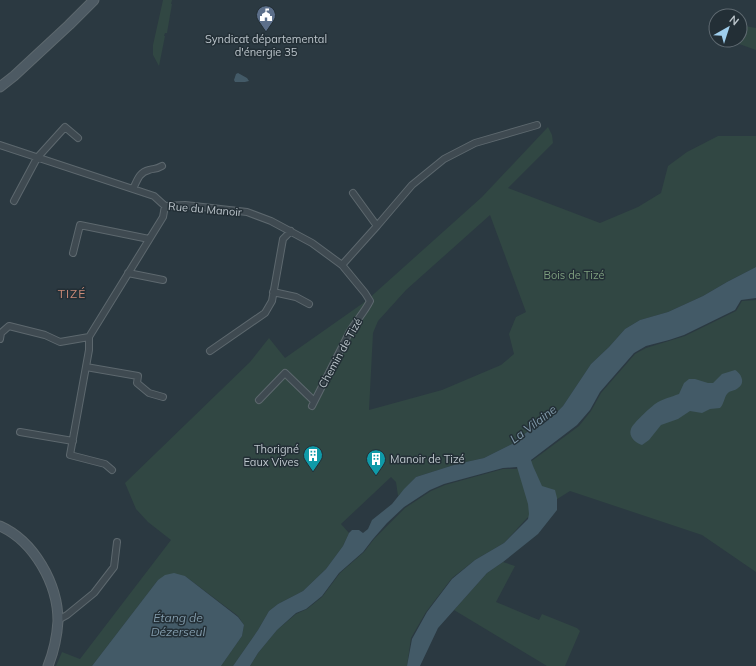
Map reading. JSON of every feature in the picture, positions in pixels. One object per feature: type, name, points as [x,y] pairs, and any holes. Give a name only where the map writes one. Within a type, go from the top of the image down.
[{"type":"street","points":[[0,87],[14,76],[94,0]]},
{"type":"street","points":[[0,94],[14,76]]},
{"type":"street","points":[[342,265],[412,185],[444,159],[475,143],[537,125]]},
{"type":"street","points":[[14,201],[37,158],[65,127],[78,138]]},
{"type":"street","name":"Rue du Manoir","points":[[0,145],[154,196],[165,206],[185,205],[247,212],[271,221],[312,242],[342,265],[370,301]]},
{"type":"street","points":[[133,189],[140,174],[162,166]]},
{"type":"street","points":[[353,193],[377,226]]},
{"type":"street","points":[[112,470],[105,464],[70,455],[89,350],[89,337],[163,216],[165,206]]},
{"type":"street","points":[[73,253],[80,226],[149,239]]},
{"type":"street","points":[[210,351],[265,312],[272,301],[283,239],[291,231]]},
{"type":"street","points":[[128,273],[163,280]]},
{"type":"street","points":[[273,292],[296,297],[309,304]]},
{"type":"street","name":"Chemin de Tizé","points":[[259,400],[285,373],[313,404],[349,333],[370,301]]},
{"type":"street","points":[[0,339],[1,333],[9,326],[45,334],[60,342],[89,337]]},
{"type":"street","points":[[86,366],[138,376],[137,382],[149,393],[162,397]]},
{"type":"street","points":[[20,432],[73,441]]},
{"type":"street","points":[[0,526],[28,546],[39,560],[51,584],[56,601],[58,620],[57,636],[48,666]]},
{"type":"street","points":[[58,620],[67,615],[94,593],[114,567],[117,542]]},
{"type":"green space","points":[[163,0],[172,0],[172,4],[167,33],[165,33],[164,36],[159,66],[153,55],[153,45]]},
{"type":"green space","points":[[748,26],[756,28],[756,50],[748,47]]},
{"type":"green space","name":"Bois de Tizé","points":[[548,127],[552,135],[553,143],[508,188],[600,223],[638,207],[661,193],[668,166],[687,152],[718,136],[756,136],[756,267],[703,296],[668,312],[640,320],[625,329],[591,364],[563,406],[552,417],[541,421],[512,444],[484,458],[457,464],[416,477],[398,496],[396,482],[391,477],[341,524],[349,533],[343,546],[326,569],[303,591],[278,604],[269,611],[258,630],[233,666],[221,666],[242,636],[244,625],[238,616],[185,576],[158,580],[92,666],[56,666],[62,652],[80,659],[171,540],[148,522],[136,509],[125,483],[250,362],[269,338],[285,358],[366,301],[482,197]],"holes":[[[490,215],[526,312],[516,317],[509,334],[514,354],[501,365],[442,390],[369,410],[373,333],[378,321],[406,290]]]},
{"type":"green space","points":[[756,300],[756,572],[702,535],[570,491],[527,518],[504,543],[475,560],[452,578],[426,612],[411,638],[407,666],[250,666],[258,653],[277,630],[296,614],[307,609],[322,597],[340,573],[364,552],[374,539],[405,508],[431,491],[445,485],[503,469],[516,469],[533,460],[579,426],[591,411],[601,393],[635,354],[646,348],[685,336],[736,311],[742,301]]},
{"type":"green space","points":[[503,562],[515,566],[496,602],[539,620],[542,614],[577,628],[580,631],[565,666],[547,666],[454,610],[487,573]]},
{"type":"water","points":[[238,73],[247,78],[249,81],[235,82],[234,80],[236,74]]},
{"type":"water","name":"La Vilaine","points":[[756,267],[756,298],[741,300],[735,310],[684,335],[646,346],[634,353],[600,392],[590,410],[577,425],[531,460],[542,486],[555,490],[557,510],[538,534],[487,573],[438,628],[420,666],[407,666],[412,639],[427,612],[452,579],[475,560],[504,543],[528,519],[528,504],[517,467],[503,468],[444,484],[430,490],[404,507],[387,523],[363,552],[339,573],[322,596],[306,609],[296,613],[277,630],[258,653],[250,666],[233,666],[258,630],[269,611],[278,604],[303,591],[326,569],[343,546],[349,533],[352,530],[359,530],[363,533],[368,529],[372,520],[392,504],[416,477],[457,464],[484,458],[512,444],[541,421],[552,417],[563,406],[591,364],[625,329],[640,320],[668,312],[703,296]]},
{"type":"water","points":[[735,370],[742,378],[742,384],[737,389],[727,394],[720,408],[710,409],[702,413],[690,411],[678,419],[661,425],[649,440],[642,445],[637,443],[632,437],[630,432],[632,426],[655,404],[679,394],[684,383],[689,379],[713,383],[722,374]]},
{"type":"water","name":"Étang de Dézerseul","points":[[174,573],[185,576],[238,617],[244,625],[242,636],[221,666],[92,666],[158,580],[165,575]]},
{"type":"place","name":"Syndicat départemental d'énergie 35","points":[[266,32]]},
{"type":"place","name":"Thorigné Eaux Vives","points":[[313,472]]},
{"type":"place","name":"Manoir de Tizé","points":[[376,476]]},
{"type":"district","name":"TIZÉ","points":[[72,293]]}]
